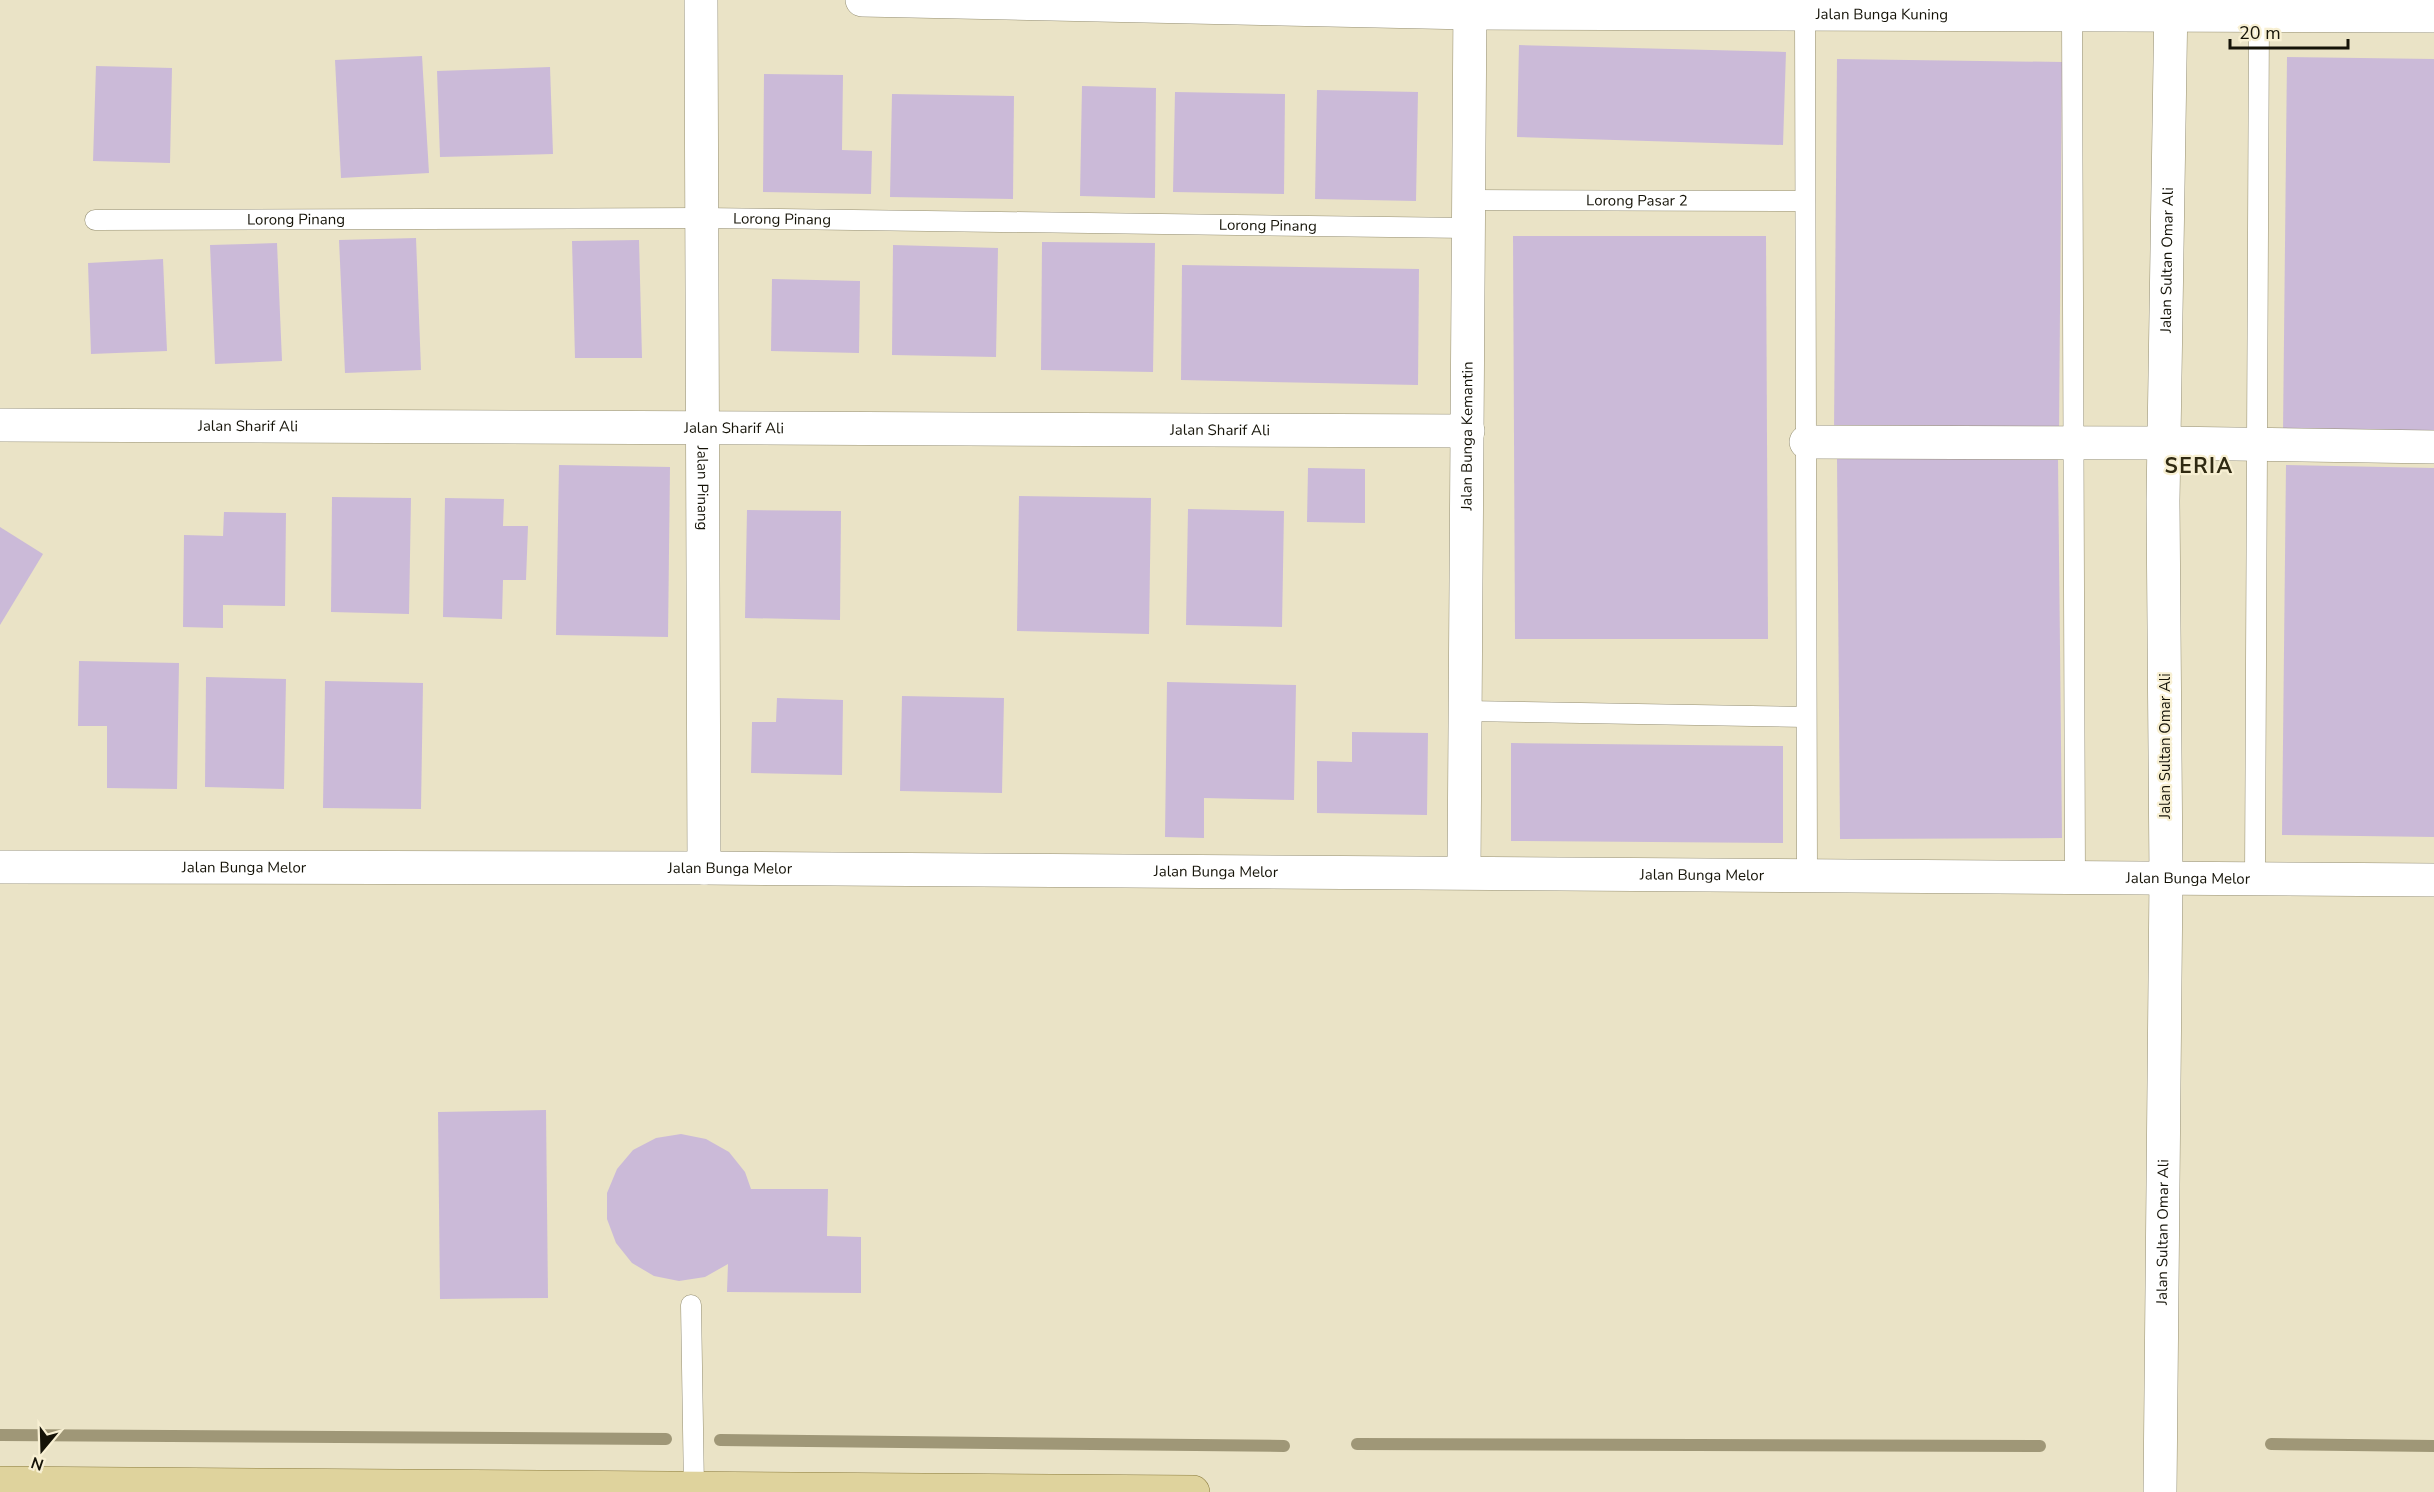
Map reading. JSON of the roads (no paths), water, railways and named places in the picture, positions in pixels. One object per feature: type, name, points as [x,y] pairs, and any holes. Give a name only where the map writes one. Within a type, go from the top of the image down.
[{"type":"main road","points":[[0,1483],[1193,1492]]},
{"type":"street","name":"Jalan Pinang","points":[[701,0],[704,868]]},
{"type":"street","name":"Jalan Bunga Kuning","points":[[862,0],[1470,6],[1805,14],[2072,15],[2171,8],[2259,15],[2434,16]]},
{"type":"street","name":"Jalan Bunga Kemantin","points":[[1464,872],[1470,6]]},
{"type":"street","name":"Jalan Sultan Omar Ali","points":[[2160,1492],[2166,878],[2164,442],[2171,8]]},
{"type":"street","name":"Jalan Sharif Ali","points":[[0,425],[1468,431]]},
{"type":"street","points":[[1806,442],[2164,442],[2434,447]]},
{"type":"street","name":"Jalan Bunga Melor","points":[[0,867],[1464,872],[2434,880]]},
{"type":"lane","points":[[1805,14],[1807,874]]},
{"type":"lane","points":[[2072,15],[2075,877]]},
{"type":"lane","points":[[2255,878],[2259,15]]},
{"type":"lane","name":"Lorong Pasar 2","points":[[1468,214],[1805,201]]},
{"type":"lane","name":"Lorong Pinang","points":[[95,220],[1468,214]]},
{"type":"lane","points":[[1466,711],[1806,717]]},
{"type":"lane","points":[[691,1305],[694,1489]]},
{"type":"waterway","points":[[0,1435],[666,1439]]},
{"type":"waterway","points":[[720,1440],[1284,1446]]},
{"type":"waterway","points":[[1357,1444],[2040,1446]]},
{"type":"waterway","points":[[2271,1444],[2434,1446]]},
{"type":"district","name":"SERIA","points":[[2199,466]]}]
